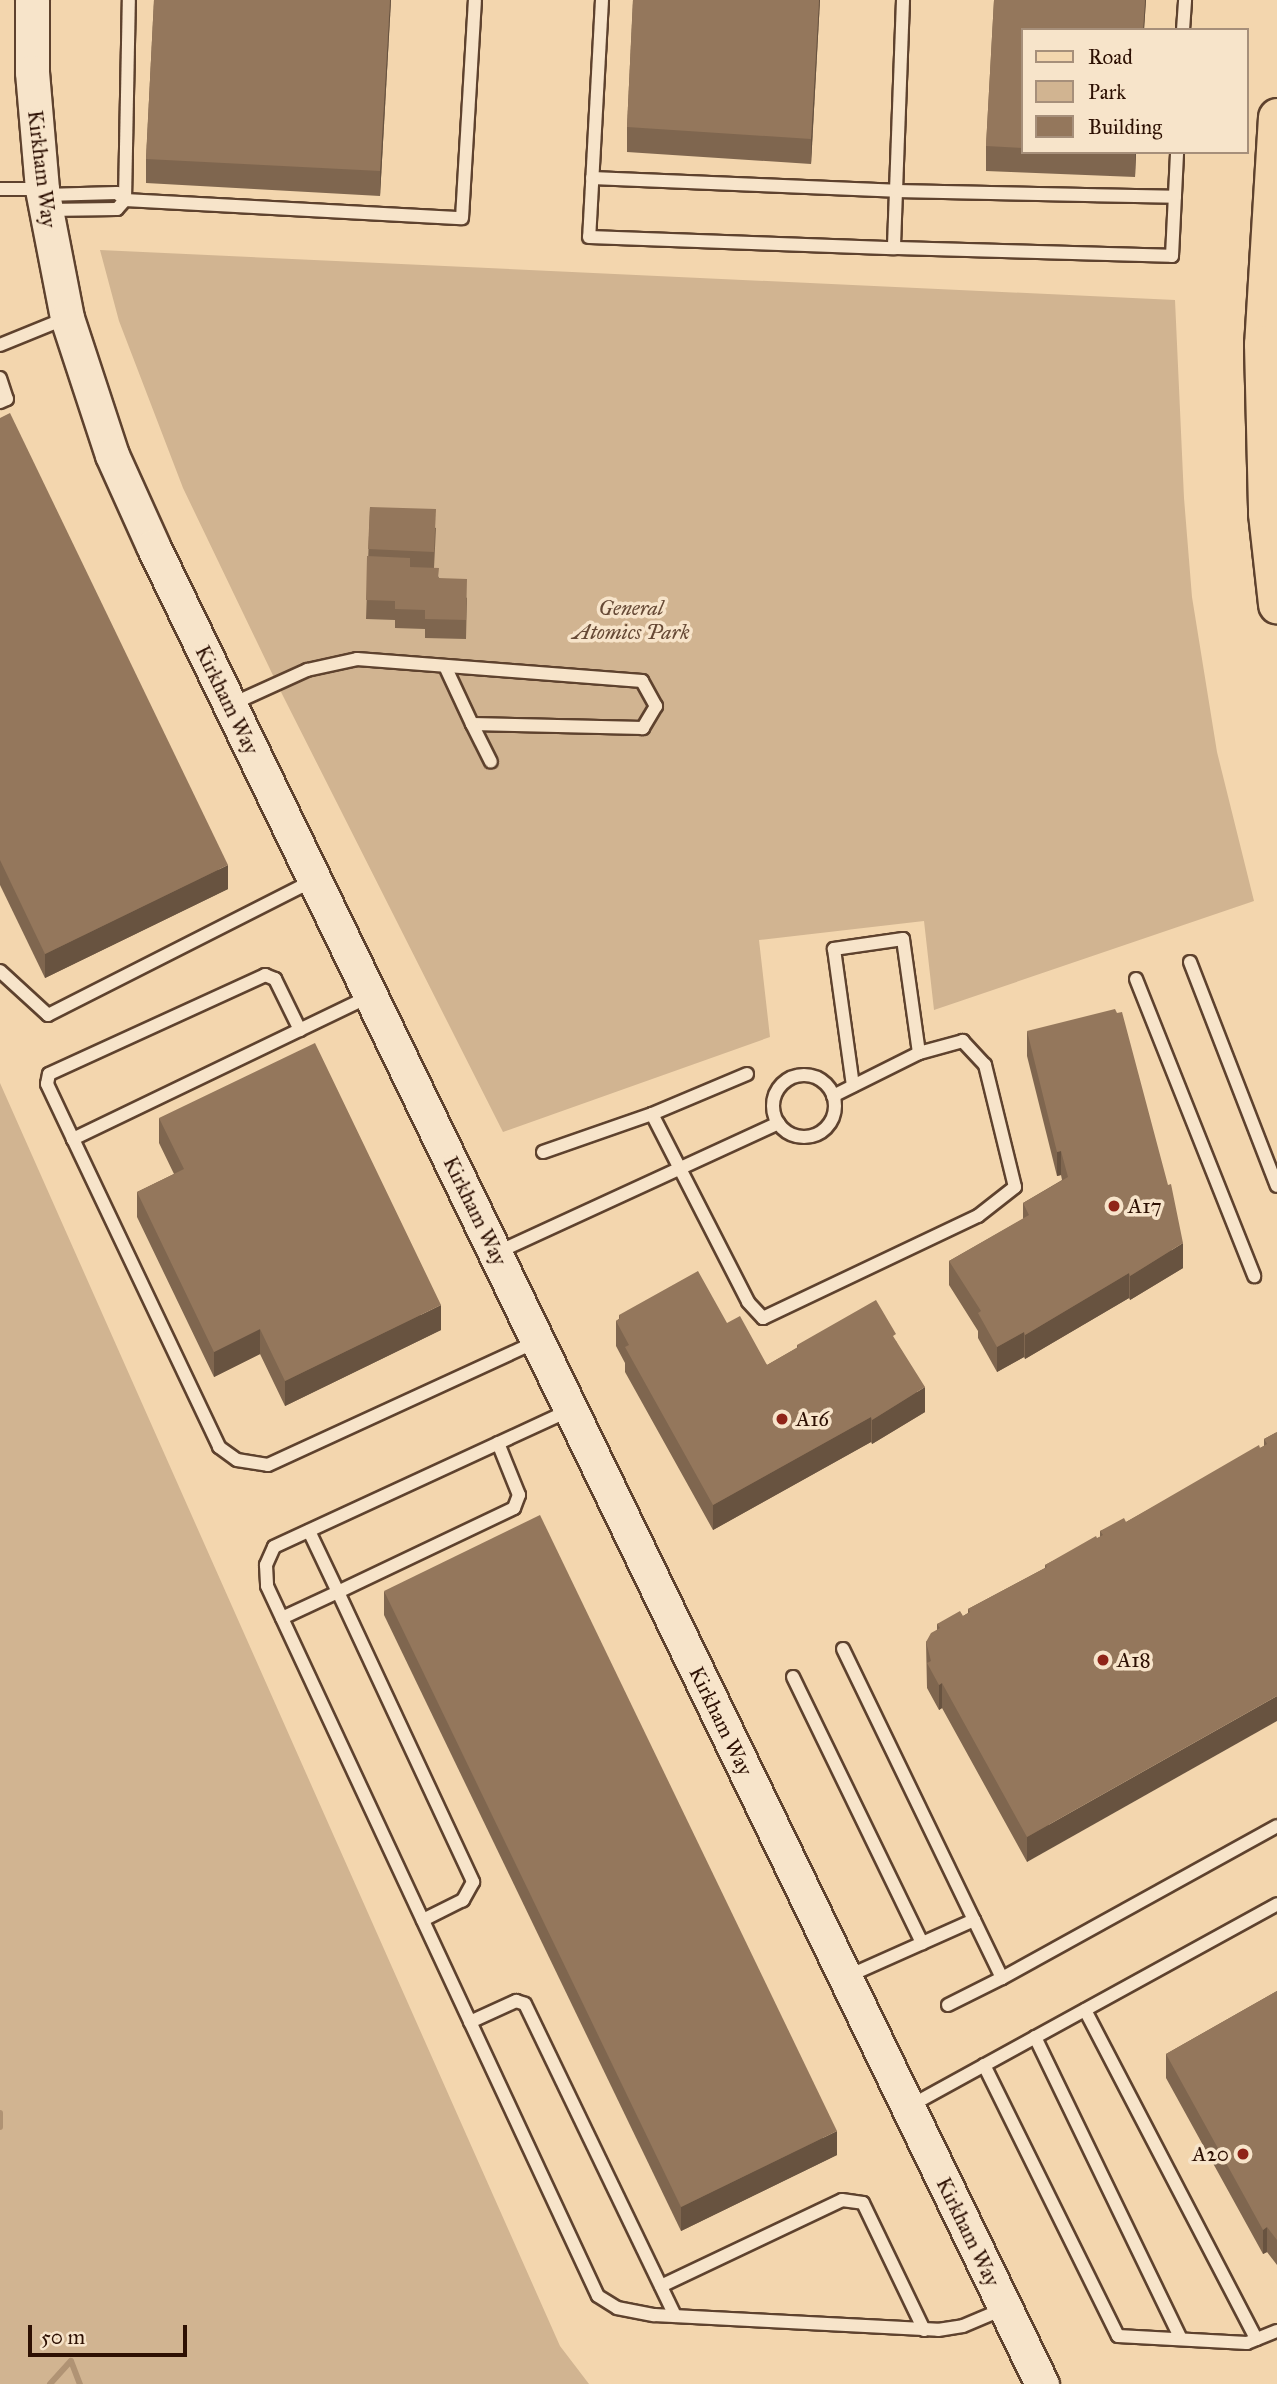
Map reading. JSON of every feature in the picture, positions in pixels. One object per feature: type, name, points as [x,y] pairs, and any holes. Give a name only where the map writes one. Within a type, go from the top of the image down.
[{"type":"main road","name":"Kirkham Way","points":[[32,0],[32,72],[44,198],[67,318],[112,455],[370,996],[1042,2384]]},
{"type":"main road","points":[[1277,117],[1262,344],[1267,513],[1277,604]]},
{"type":"lane","points":[[125,200],[129,0]]},
{"type":"lane","points":[[0,189],[44,198],[117,193],[125,200],[462,218],[475,0]]},
{"type":"lane","points":[[602,0],[589,237],[1172,256],[1177,154]]},
{"type":"lane","points":[[894,248],[903,0]]},
{"type":"lane","points":[[1183,28],[1185,0]]},
{"type":"lane","points":[[592,178],[896,191],[1175,197]]},
{"type":"lane","points":[[0,345],[67,318]]},
{"type":"lane","points":[[0,379],[7,399],[0,402]]},
{"type":"lane","points":[[230,705],[307,670],[357,659],[642,681],[656,706],[643,727],[471,724]]},
{"type":"lane","points":[[445,666],[491,762]]},
{"type":"lane","points":[[0,971],[48,1015],[315,880]]},
{"type":"lane","points":[[852,1086],[834,949],[903,939],[919,1053]]},
{"type":"lane","points":[[1190,962],[1277,1186]]},
{"type":"lane","points":[[300,1030],[275,979],[265,975],[49,1074],[47,1084],[219,1447],[237,1460],[268,1465],[538,1341]]},
{"type":"lane","points":[[1136,979],[1254,1276]]},
{"type":"lane","points":[[73,1139],[370,996]]},
{"type":"lane","points":[[652,1114],[748,1302],[763,1318],[978,1216],[1014,1187],[985,1065],[963,1041],[919,1053],[833,1096]]},
{"type":"lane","points":[[542,1152],[652,1114],[747,1074]]},
{"type":"lane","points":[[806,1075],[815,1077],[829,1088],[833,1096],[833,1116],[822,1132],[803,1137],[793,1135],[778,1123],[774,1114],[776,1094],[788,1080],[806,1075]]},
{"type":"lane","points":[[495,1253],[778,1123]]},
{"type":"lane","points":[[571,1410],[274,1547],[266,1565],[267,1586],[598,2296],[617,2308],[675,2316],[924,2330],[963,2326],[1005,2308]]},
{"type":"lane","points":[[282,1618],[514,1508],[519,1495],[498,1443]]},
{"type":"lane","points":[[309,1531],[473,1882],[463,1900],[423,1920]]},
{"type":"lane","points":[[844,1649],[1002,1978]]},
{"type":"lane","points":[[793,1677],[922,1943]]},
{"type":"lane","points":[[948,2004],[1002,1978],[1277,1826]]},
{"type":"lane","points":[[908,2107],[1277,1904]]},
{"type":"lane","points":[[845,1978],[974,1920]]},
{"type":"lane","points":[[470,2022],[516,2001],[525,2004],[675,2316]]},
{"type":"lane","points":[[1085,2010],[1256,2339]]},
{"type":"lane","points":[[1035,2037],[1181,2339]]},
{"type":"lane","points":[[984,2065],[1118,2336],[1247,2343],[1277,2331]]},
{"type":"lane","points":[[661,2286],[842,2200],[863,2203],[924,2330]]},
{"type":"green space","name":"General Atomics Park","points":[[100,250],[1175,300],[1184,498],[1192,597],[1217,752],[1254,901],[934,1010],[924,921],[759,940],[770,1037],[503,1132],[281,692],[183,488],[119,321]]},
{"type":"green space","points":[[0,1083],[560,2346],[589,2384],[0,2384]]},
{"type":"building","points":[[154,0],[390,0],[380,171],[146,159]]},
{"type":"building","points":[[633,0],[819,0],[811,139],[627,127]]},
{"type":"building","points":[[994,0],[1145,0],[1143,28],[1021,28],[1021,148],[986,146]]},
{"type":"building","points":[[10,413],[228,865],[45,954],[0,860],[0,418]]},
{"type":"building","points":[[370,507],[436,509],[434,552],[368,549]]},
{"type":"building","points":[[367,556],[410,558],[410,567],[439,568],[438,578],[467,579],[466,620],[425,619],[425,610],[395,609],[395,601],[366,600]]},
{"type":"building","name":"A17","points":[[1115,1009],[1117,1013],[1122,1012],[1168,1185],[1171,1184],[1183,1243],[1025,1335],[1024,1332],[997,1347],[978,1313],[981,1311],[949,1261],[1029,1215],[1023,1203],[1068,1177],[1061,1151],[1057,1152],[1027,1031]]},
{"type":"building","points":[[315,1043],[441,1305],[285,1381],[260,1329],[214,1352],[137,1192],[184,1169],[159,1118]]},
{"type":"building","name":"A16","points":[[698,1271],[727,1323],[740,1316],[767,1365],[876,1300],[896,1334],[893,1336],[925,1387],[872,1420],[871,1417],[713,1505],[625,1347],[629,1345],[616,1321],[620,1318],[619,1315]]},
{"type":"building","name":"A18","points":[[1277,1432],[1277,1696],[1027,1837],[942,1683],[939,1685],[927,1663],[931,1661],[926,1642],[931,1633],[940,1628],[937,1624],[960,1611],[963,1616],[970,1612],[968,1609],[1047,1567],[1045,1565],[1096,1536],[1097,1538],[1103,1535],[1100,1531],[1124,1518],[1126,1522],[1259,1445],[1260,1448],[1267,1444],[1264,1439]]},
{"type":"building","points":[[540,1515],[837,2131],[681,2207],[384,1591]]},
{"type":"building","name":"A20","points":[[1277,1991],[1277,2240],[1267,2227],[1263,2230],[1166,2054]]},
{"type":"waterway","points":[[0,2113],[0,2127]]},
{"type":"waterway","points":[[50,2384],[71,2361],[80,2384]]},
{"type":"place","name":"A17","points":[[1114,1206]]},
{"type":"place","name":"A16","points":[[782,1419]]},
{"type":"place","name":"A18","points":[[1103,1660]]},
{"type":"place","name":"A20","points":[[1243,2154]]}]
